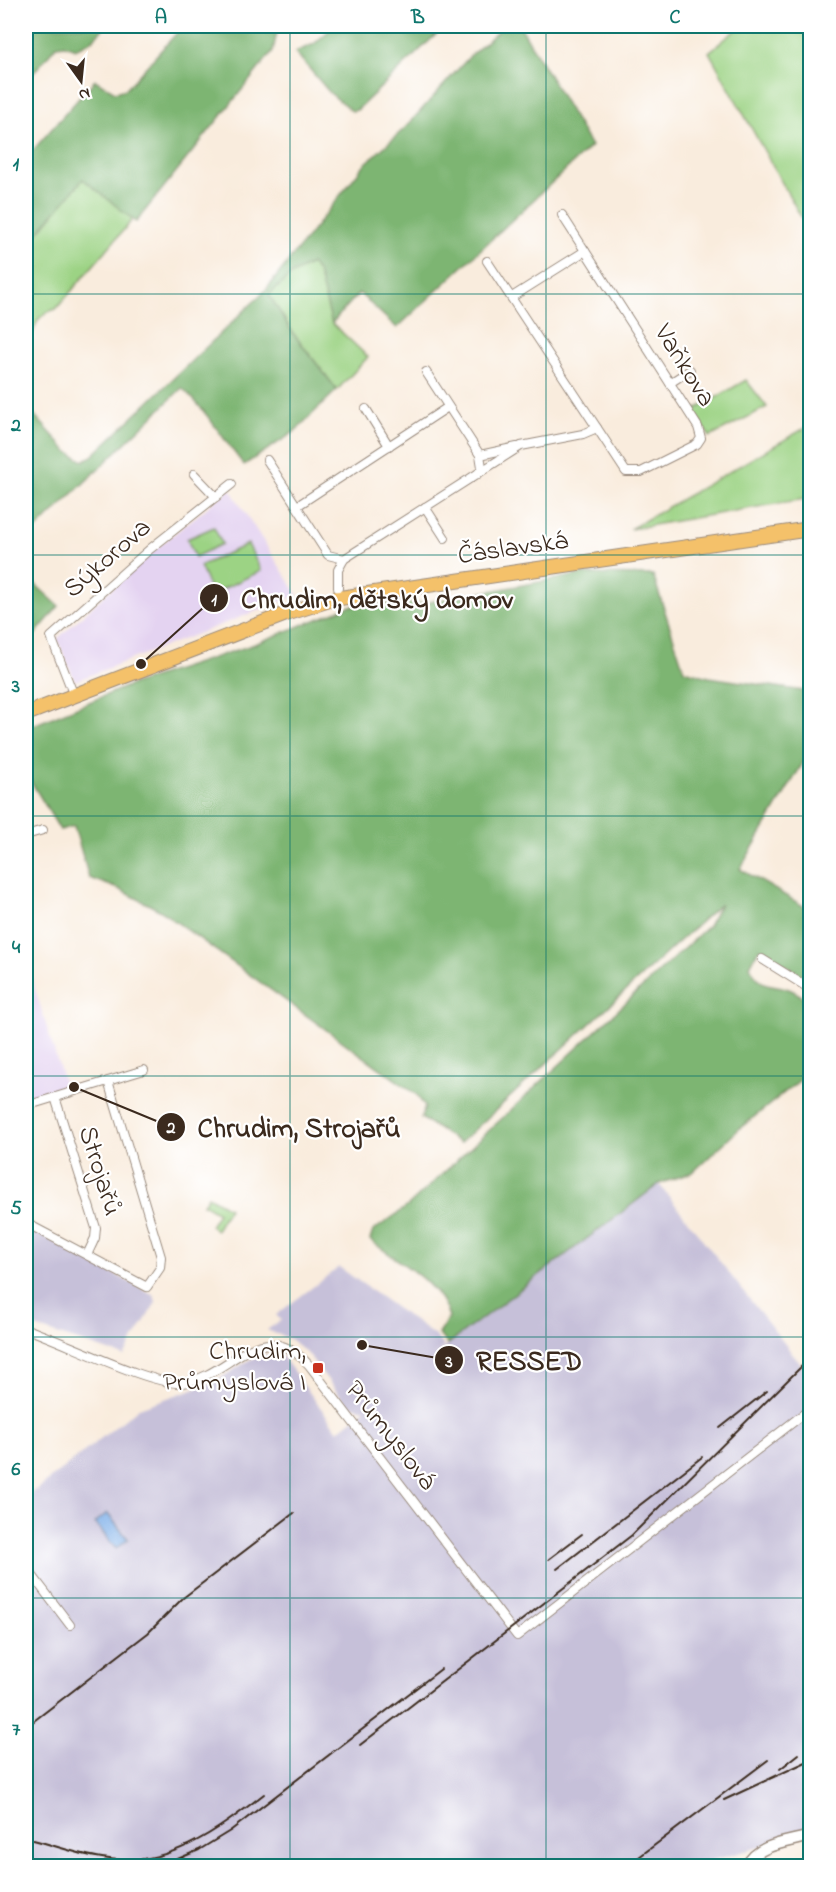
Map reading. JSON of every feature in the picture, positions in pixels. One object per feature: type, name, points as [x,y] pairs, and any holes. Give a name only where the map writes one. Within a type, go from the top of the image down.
[{"type":"main road","name":"Čáslavská","points":[[26,714],[303,608],[339,592],[810,529]]},
{"type":"street","name":"Vaňkova","points":[[487,261],[624,469],[630,474],[641,472],[694,446],[700,441],[701,434],[562,214]]},
{"type":"street","points":[[512,297],[585,250]]},
{"type":"street","points":[[670,382],[690,370]]},
{"type":"street","points":[[426,372],[480,455],[482,467],[478,474]]},
{"type":"street","points":[[297,506],[448,407]]},
{"type":"street","points":[[366,409],[389,446]]},
{"type":"street","points":[[480,455],[583,434],[597,428]]},
{"type":"street","points":[[339,592],[338,570],[344,559],[520,446]]},
{"type":"street","points":[[267,460],[328,555],[339,592]]},
{"type":"street","points":[[194,474],[216,496]]},
{"type":"street","name":"Sýkorova","points":[[74,696],[51,637],[150,549],[232,484]]},
{"type":"street","points":[[425,507],[445,538]]},
{"type":"street","points":[[328,555],[335,559],[344,559]]},
{"type":"street","points":[[26,835],[43,830]]},
{"type":"street","points":[[762,959],[810,988]]},
{"type":"street","name":"Strojařů","points":[[26,1106],[144,1070]]},
{"type":"street","name":"Strojařů","points":[[55,1097],[96,1228],[95,1238],[87,1256],[147,1287],[160,1268],[162,1260],[108,1081]]},
{"type":"street","points":[[26,1223],[87,1256]]},
{"type":"street","name":"Průmyslová","points":[[26,1329],[172,1383],[201,1378],[256,1346],[275,1344],[295,1352],[322,1382],[517,1636],[810,1409]]},
{"type":"street","points":[[26,1567],[70,1624]]},
{"type":"street","points":[[747,1866],[752,1858],[764,1849],[810,1836]]},
{"type":"shaded area","points":[[230,489],[298,595],[75,681],[57,639],[152,552]]},
{"type":"shaded area","points":[[26,960],[65,1086],[26,1099]]},
{"type":"shaded area","points":[[659,1184],[810,1376],[810,1833],[692,1866],[26,1866],[26,1498],[139,1408],[216,1381],[251,1359],[266,1355],[282,1356],[338,1431],[365,1409],[347,1405],[308,1354],[290,1339],[267,1330],[281,1320],[276,1315],[339,1267],[435,1336],[444,1346],[433,1356]]},
{"type":"shaded area","points":[[26,1227],[154,1295],[156,1302],[124,1356],[26,1324]]},
{"type":"green space","points":[[26,26],[106,26],[90,42],[75,49],[65,45],[56,46],[26,82]]},
{"type":"green space","points":[[183,26],[269,26],[277,32],[273,51],[136,222],[83,179],[26,247],[26,158],[95,80],[115,92],[126,89]]},
{"type":"green space","points":[[334,26],[445,26],[357,110],[352,111],[330,93],[295,52],[314,44]]},
{"type":"green space","points":[[504,26],[520,26],[591,146],[397,328],[359,293],[332,323],[318,272],[311,264],[292,274],[269,295],[293,333],[337,390],[293,433],[244,465],[207,416],[182,388],[26,539],[26,406],[67,451],[83,461],[92,456],[266,290],[364,165],[405,128],[470,56]]},
{"type":"green space","points":[[741,26],[810,26],[810,233],[709,52]]},
{"type":"green space","points":[[83,179],[133,219],[56,309],[39,319],[26,343],[26,247]]},
{"type":"green space","points":[[311,264],[318,272],[332,323],[368,357],[337,390],[293,333],[269,295],[292,274]]},
{"type":"green space","points":[[746,380],[767,407],[710,437],[693,411]]},
{"type":"green space","points":[[810,425],[810,498],[630,529]]},
{"type":"green space","points":[[214,527],[222,544],[195,557],[187,539]]},
{"type":"green space","points":[[248,544],[261,571],[212,594],[200,566]]},
{"type":"green space","points":[[583,574],[653,575],[684,670],[709,677],[810,692],[810,751],[740,869],[810,910],[810,980],[759,949],[750,966],[762,982],[789,989],[810,1002],[810,1072],[739,1129],[693,1172],[659,1184],[448,1344],[438,1334],[449,1317],[437,1293],[416,1273],[370,1240],[373,1231],[408,1206],[708,926],[720,904],[460,1143],[421,1118],[425,1107],[417,1095],[161,911],[119,889],[89,878],[74,826],[60,830],[26,773],[26,728],[128,686],[252,645],[350,606],[423,603]]},
{"type":"green space","points":[[26,576],[59,606],[26,645]]},
{"type":"green space","points":[[208,1196],[229,1208],[216,1230],[210,1226],[218,1213],[203,1204]]},
{"type":"water","points":[[107,1513],[128,1539],[116,1549],[95,1523]]},
{"type":"railway","points":[[360,1745],[632,1535],[809,1359]]},
{"type":"railway","points":[[720,1428],[767,1391]]},
{"type":"railway","points":[[557,1569],[702,1457]]},
{"type":"railway","points":[[26,1727],[148,1633],[183,1598],[294,1513]]},
{"type":"railway","points":[[549,1559],[582,1534]]},
{"type":"railway","points":[[161,1866],[199,1850],[230,1831],[441,1669]]},
{"type":"railway","points":[[780,1769],[799,1754]]},
{"type":"railway","points":[[627,1866],[768,1760]]},
{"type":"railway","points":[[724,1800],[806,1762]]},
{"type":"railway","points":[[26,1838],[102,1858],[125,1860],[148,1858],[169,1853],[209,1834],[264,1794]]},
{"type":"place","name":"Chrudim, dětský domov","points":[[141,664]]},
{"type":"place","name":"Chrudim, Strojařů","points":[[74,1087]]},
{"type":"place","name":"RESSED","points":[[362,1345]]},
{"type":"place","name":"Chrudim, Průmyslová I","points":[[318,1368]]}]
